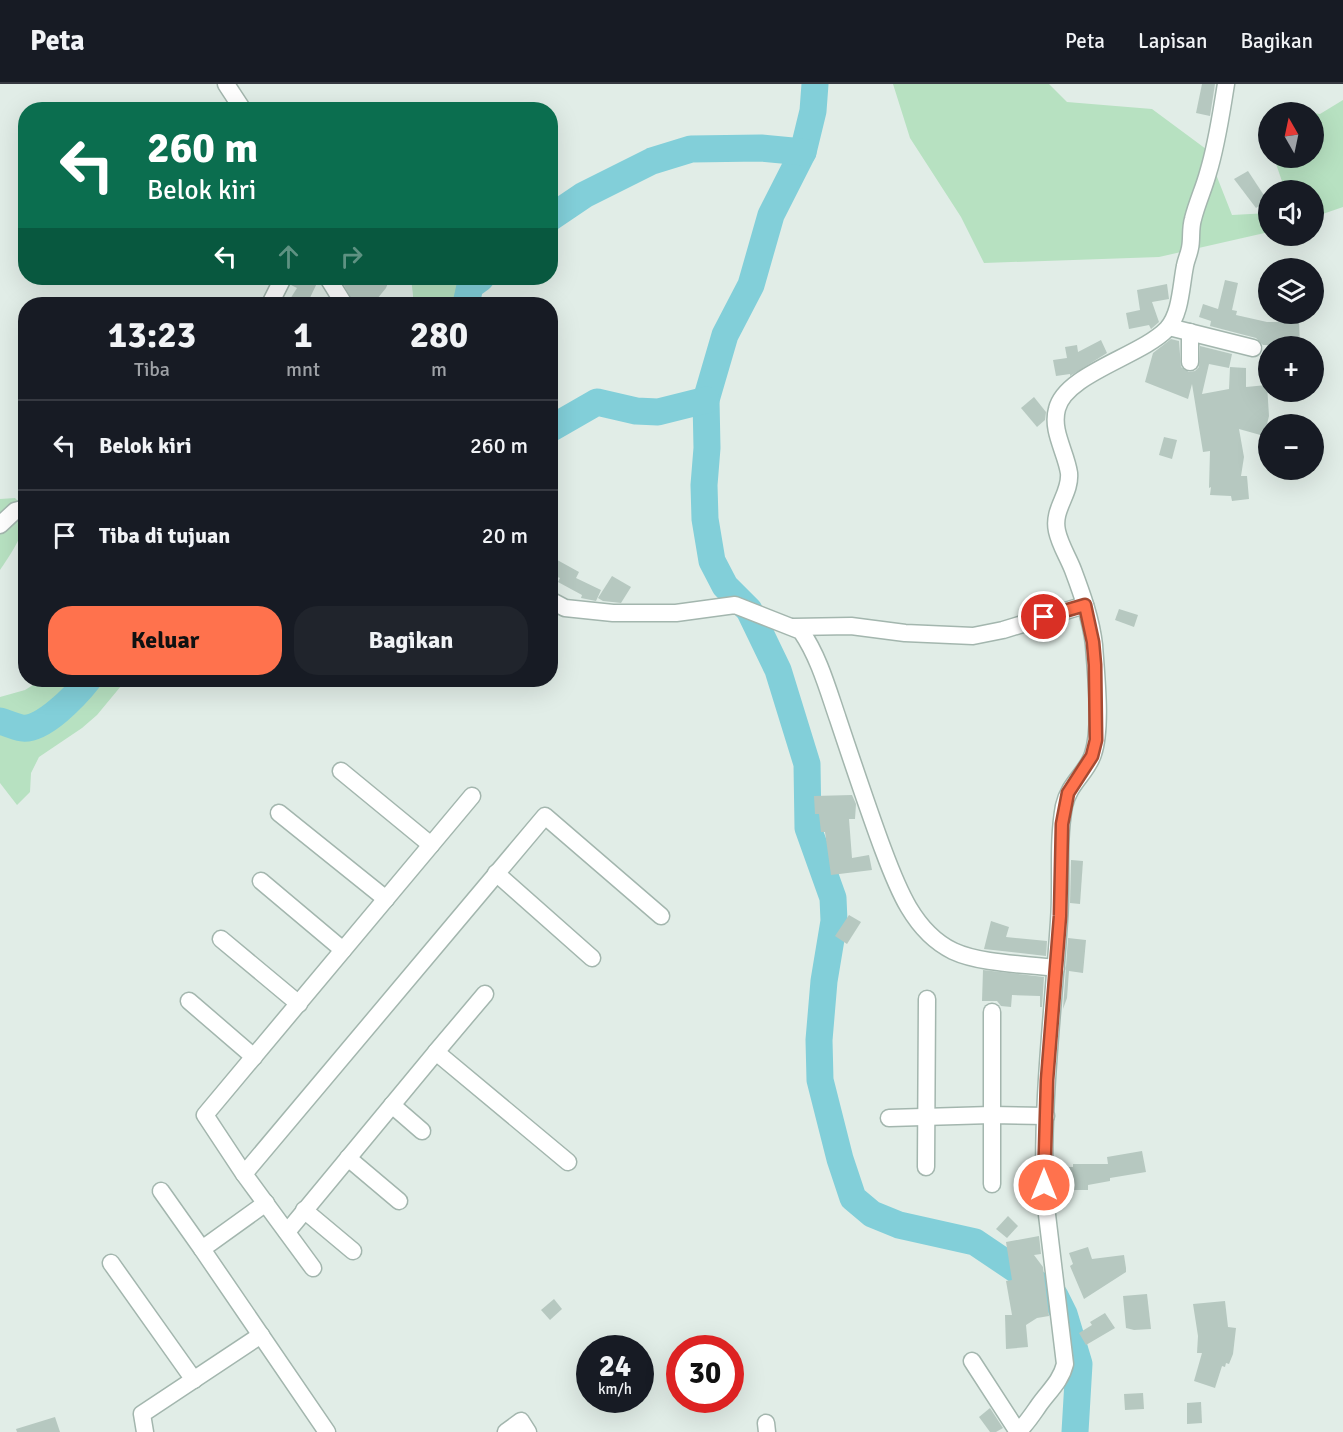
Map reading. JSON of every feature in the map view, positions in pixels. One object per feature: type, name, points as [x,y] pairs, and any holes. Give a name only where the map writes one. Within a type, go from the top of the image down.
[{"type":"street","points":[[226,84],[238,102]]},
{"type":"street","points":[[972,1361],[1018,1432],[1029,1422],[1063,1373],[1064,1352],[1045,1198],[1046,1116],[1060,916],[1064,806],[1068,793],[1092,756],[1096,740],[1093,642],[1085,605],[1057,531],[1056,519],[1069,486],[1069,479],[1055,421],[1056,410],[1060,398],[1069,389],[1135,352],[1169,327],[1182,289],[1185,264],[1191,246],[1192,220],[1214,151],[1226,84]]},
{"type":"street","points":[[1169,327],[1253,348]]},
{"type":"street","points":[[1190,332],[1190,362]]},
{"type":"street","points":[[0,525],[18,510]]},
{"type":"street","points":[[558,604],[566,608],[613,613],[676,613],[739,606],[794,627],[801,632],[822,672],[889,864],[906,901],[925,931],[934,939],[959,953],[980,959],[1056,968]]},
{"type":"street","points":[[794,627],[851,626],[905,633],[973,636],[1002,630],[1085,605]]},
{"type":"street","points":[[341,771],[431,845]]},
{"type":"street","points":[[313,1268],[205,1115],[472,796]]},
{"type":"street","points":[[279,813],[386,899]]},
{"type":"street","points":[[244,1173],[545,816],[661,916]]},
{"type":"street","points":[[496,873],[592,957]]},
{"type":"street","points":[[261,881],[343,950]]},
{"type":"street","points":[[221,939],[298,1004]]},
{"type":"street","points":[[286,1232],[485,994]]},
{"type":"street","points":[[926,1167],[927,999]]},
{"type":"street","points":[[189,1001],[254,1057]]},
{"type":"street","points":[[992,1012],[992,1184]]},
{"type":"street","points":[[436,1052],[567,1162]]},
{"type":"street","points":[[392,1105],[422,1131]]},
{"type":"street","points":[[890,1118],[1046,1116]]},
{"type":"street","points":[[348,1158],[399,1201]]},
{"type":"street","points":[[161,1191],[327,1432]]},
{"type":"street","points":[[202,1249],[266,1203]]},
{"type":"street","points":[[304,1210],[353,1251]]},
{"type":"street","points":[[111,1263],[194,1380]]},
{"type":"street","points":[[145,1432],[142,1414],[261,1335]]},
{"type":"street","points":[[506,1432],[521,1421],[528,1432]]},
{"type":"green space","points":[[893,84],[1049,84],[1067,102],[1152,109],[1206,149],[1232,215],[1258,214],[1258,234],[1159,257],[984,263],[961,217],[910,138]]},
{"type":"green space","points":[[1343,100],[1343,207],[1324,214],[1324,180],[1282,180],[1277,168],[1324,168],[1324,112]]},
{"type":"green space","points":[[412,285],[463,285],[458,297],[413,297]]},
{"type":"green space","points":[[15,498],[18,502],[18,540],[0,570],[0,499]]},
{"type":"green space","points":[[30,687],[120,687],[97,715],[82,728],[39,757],[31,773],[30,792],[17,805],[0,783],[0,697]]},
{"type":"building","points":[[1202,84],[1215,84],[1210,116],[1196,113]]},
{"type":"building","points":[[1248,171],[1258,186],[1258,207],[1256,208],[1234,179]]},
{"type":"building","points":[[1225,280],[1238,283],[1232,310],[1237,311],[1236,315],[1258,320],[1258,324],[1299,324],[1300,336],[1258,336],[1258,340],[1210,326],[1211,321],[1199,317],[1203,304],[1218,309]]},
{"type":"building","points":[[1167,284],[1169,299],[1152,302],[1159,322],[1151,329],[1149,325],[1129,329],[1126,313],[1140,310],[1137,290]]},
{"type":"building","points":[[291,285],[316,285],[310,297],[291,297],[297,288]]},
{"type":"building","points":[[344,285],[387,285],[379,297],[350,297]]},
{"type":"building","points":[[1171,339],[1179,341],[1181,367],[1189,372],[1199,367],[1200,346],[1232,354],[1229,368],[1209,364],[1202,394],[1229,389],[1230,367],[1246,368],[1246,387],[1258,386],[1258,402],[1268,402],[1269,414],[1258,414],[1258,434],[1239,429],[1244,457],[1241,476],[1247,476],[1249,499],[1232,501],[1231,496],[1210,495],[1210,451],[1203,452],[1192,384],[1188,399],[1145,382],[1153,353]]},
{"type":"building","points":[[1101,340],[1107,353],[1070,376],[1070,374],[1056,376],[1053,360],[1067,358],[1065,347],[1077,345],[1078,352]]},
{"type":"building","points":[[1034,397],[1046,412],[1045,420],[1037,427],[1021,408]]},
{"type":"building","points":[[1164,437],[1177,440],[1172,459],[1159,455]]},
{"type":"building","points":[[558,560],[579,572],[576,578],[601,590],[596,601],[581,598],[582,595],[558,582],[560,578],[558,577]]},
{"type":"building","points":[[612,576],[631,587],[621,603],[603,601],[598,598]]},
{"type":"building","points":[[1119,609],[1138,615],[1134,627],[1115,620]]},
{"type":"building","points":[[852,795],[856,804],[855,819],[849,819],[852,858],[869,855],[872,870],[831,875],[825,832],[821,832],[819,814],[815,814],[814,796]]},
{"type":"building","points":[[1071,860],[1083,861],[1080,904],[1070,903]]},
{"type":"building","points":[[849,915],[861,922],[847,944],[835,936]]},
{"type":"building","points":[[991,921],[1009,927],[1006,937],[1047,941],[1046,956],[984,949]]},
{"type":"building","points":[[1068,938],[1086,940],[1083,973],[1069,971],[1067,998],[1063,1009]]},
{"type":"building","points":[[983,970],[1044,977],[1042,1007],[1040,1007],[1040,996],[1012,995],[1011,1007],[1001,1006],[997,1001],[982,1001]]},
{"type":"building","points":[[1142,1151],[1146,1172],[1110,1178],[1110,1181],[1088,1185],[1088,1190],[1066,1190],[1066,1167],[1073,1167],[1073,1164],[1108,1164],[1107,1157]]},
{"type":"building","points":[[1008,1216],[1018,1226],[1007,1238],[996,1229]]},
{"type":"building","points":[[1039,1236],[1041,1254],[1034,1255],[1043,1267],[1049,1316],[1037,1318],[1026,1325],[1028,1347],[1006,1349],[1005,1315],[1012,1315],[1006,1281],[1012,1280],[1006,1242]]},
{"type":"building","points":[[1088,1247],[1092,1259],[1124,1255],[1126,1272],[1084,1299],[1070,1266],[1073,1264],[1069,1253]]},
{"type":"building","points":[[1147,1294],[1151,1329],[1126,1328],[1123,1296]]},
{"type":"building","points":[[554,1299],[562,1309],[550,1320],[541,1310]]},
{"type":"building","points":[[1225,1301],[1228,1327],[1236,1328],[1233,1354],[1229,1364],[1222,1366],[1215,1388],[1194,1381],[1202,1353],[1197,1353],[1198,1336],[1193,1304]]},
{"type":"building","points":[[1105,1313],[1115,1328],[1086,1345],[1079,1333],[1092,1325],[1090,1322]]},
{"type":"building","points":[[1143,1393],[1144,1409],[1125,1410],[1124,1394]]},
{"type":"building","points":[[1201,1402],[1202,1423],[1187,1424],[1187,1403]]},
{"type":"building","points":[[990,1408],[1003,1428],[996,1432],[990,1432],[979,1417]]},
{"type":"building","points":[[55,1417],[60,1432],[17,1432],[16,1429]]},
{"type":"waterway","points":[[815,84],[813,111],[803,152],[771,215],[751,285],[725,335],[706,400],[705,519],[712,561],[725,586],[749,610],[778,670],[807,764],[808,828],[833,898],[834,921],[824,981],[819,1040],[820,1080],[840,1159],[853,1198],[872,1214],[899,1225],[975,1242],[1055,1296],[1064,1314],[1079,1364],[1075,1432]]},
{"type":"waterway","points":[[558,213],[584,195],[652,161],[691,149],[761,148],[803,152]]},
{"type":"waterway","points":[[468,297],[471,285]]},
{"type":"waterway","points":[[558,424],[597,402],[636,411],[658,412],[706,400]]},
{"type":"waterway","points":[[0,721],[22,728],[40,724],[59,710],[82,687]]},
{"type":"route","points":[[1044,617],[1085,605],[1090,623],[1095,665],[1096,740],[1088,765],[1075,780],[1064,806],[1060,916],[1047,1080],[1044,1185]]}]
